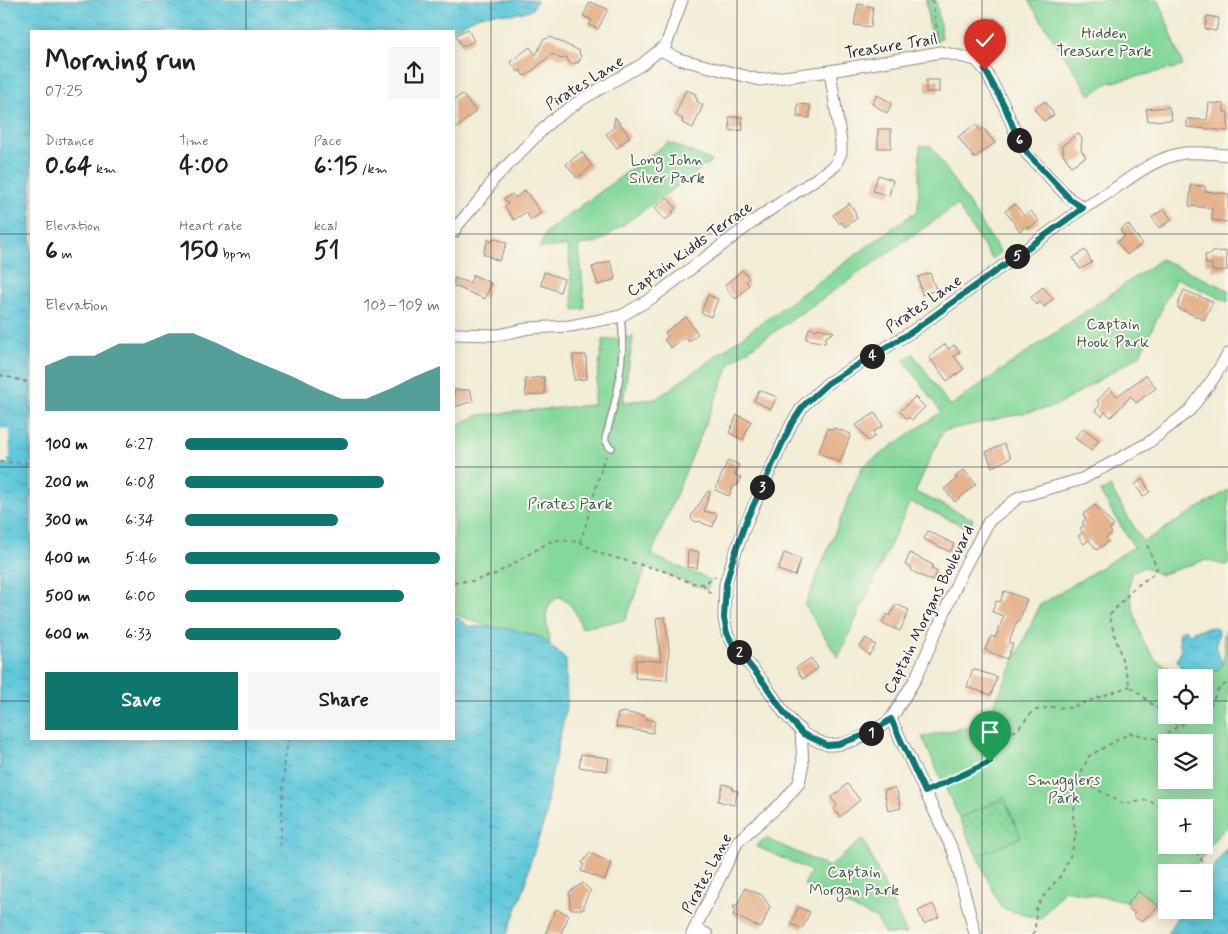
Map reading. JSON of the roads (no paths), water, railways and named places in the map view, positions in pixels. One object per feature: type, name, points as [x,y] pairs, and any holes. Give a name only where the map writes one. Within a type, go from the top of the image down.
[{"type":"street","name":"Pirates Lane","points":[[455,230],[484,195],[493,180],[550,122],[581,100],[641,65],[666,45],[682,0]]},
{"type":"street","name":"Treasure Trail","points":[[660,50],[679,59],[760,80],[830,71],[941,52],[976,60],[985,70],[1004,105],[1019,141],[1028,154],[1070,199],[1083,208]]},
{"type":"street","name":"Captain Kidds Terrace","points":[[455,334],[498,335],[530,328],[570,326],[621,316],[652,298],[758,218],[835,166],[841,153],[841,142],[830,71]]},
{"type":"street","name":"Pirates Lane","points":[[693,931],[738,841],[783,802],[799,783],[803,764],[800,731],[734,646],[727,633],[724,618],[726,584],[746,521],[792,423],[804,405],[828,383],[913,331],[1083,208],[1095,202],[1130,177],[1163,160],[1183,153],[1203,152],[1228,156]]},
{"type":"street","name":"Captain Morgans Boulevard","points":[[975,934],[954,853],[891,719],[916,678],[962,572],[989,521],[1019,497],[1082,480],[1148,443],[1190,410],[1213,379],[1228,354]]},
{"type":"street","points":[[800,731],[827,745],[839,744],[873,732],[891,719]]},
{"type":"street","points":[[693,931],[706,934]]},
{"type":"lane","points":[[610,448],[605,439],[619,390],[622,367],[623,332],[621,316]]},
{"type":"water","points":[[0,0],[537,0],[532,10],[512,14],[494,13],[477,17],[452,30],[30,30],[30,740],[455,740],[455,618],[458,618],[468,626],[512,629],[543,638],[566,660],[567,704],[548,793],[546,816],[530,863],[526,883],[507,934],[0,934]]},
{"type":"water","points":[[1212,627],[1219,632],[1216,646],[1222,665],[1213,673],[1213,669],[1180,669],[1180,664],[1177,661],[1181,649],[1178,633],[1185,629],[1191,635],[1193,631]]},
{"type":"water","points":[[1228,846],[1228,934],[1167,934],[1176,919],[1213,919],[1213,868]]},
{"type":"park label","name":"Hidden Treasure Park","points":[[1104,41]]},
{"type":"park label","name":"Long John Silver Park","points":[[667,168]]},
{"type":"park label","name":"Captain Hook Park","points":[[1113,332]]},
{"type":"park label","name":"Pirates Park","points":[[570,503]]},
{"type":"park label","name":"Smugglers Park","points":[[1064,788]]},
{"type":"park label","name":"Captain Morgan Park","points":[[854,880]]}]
